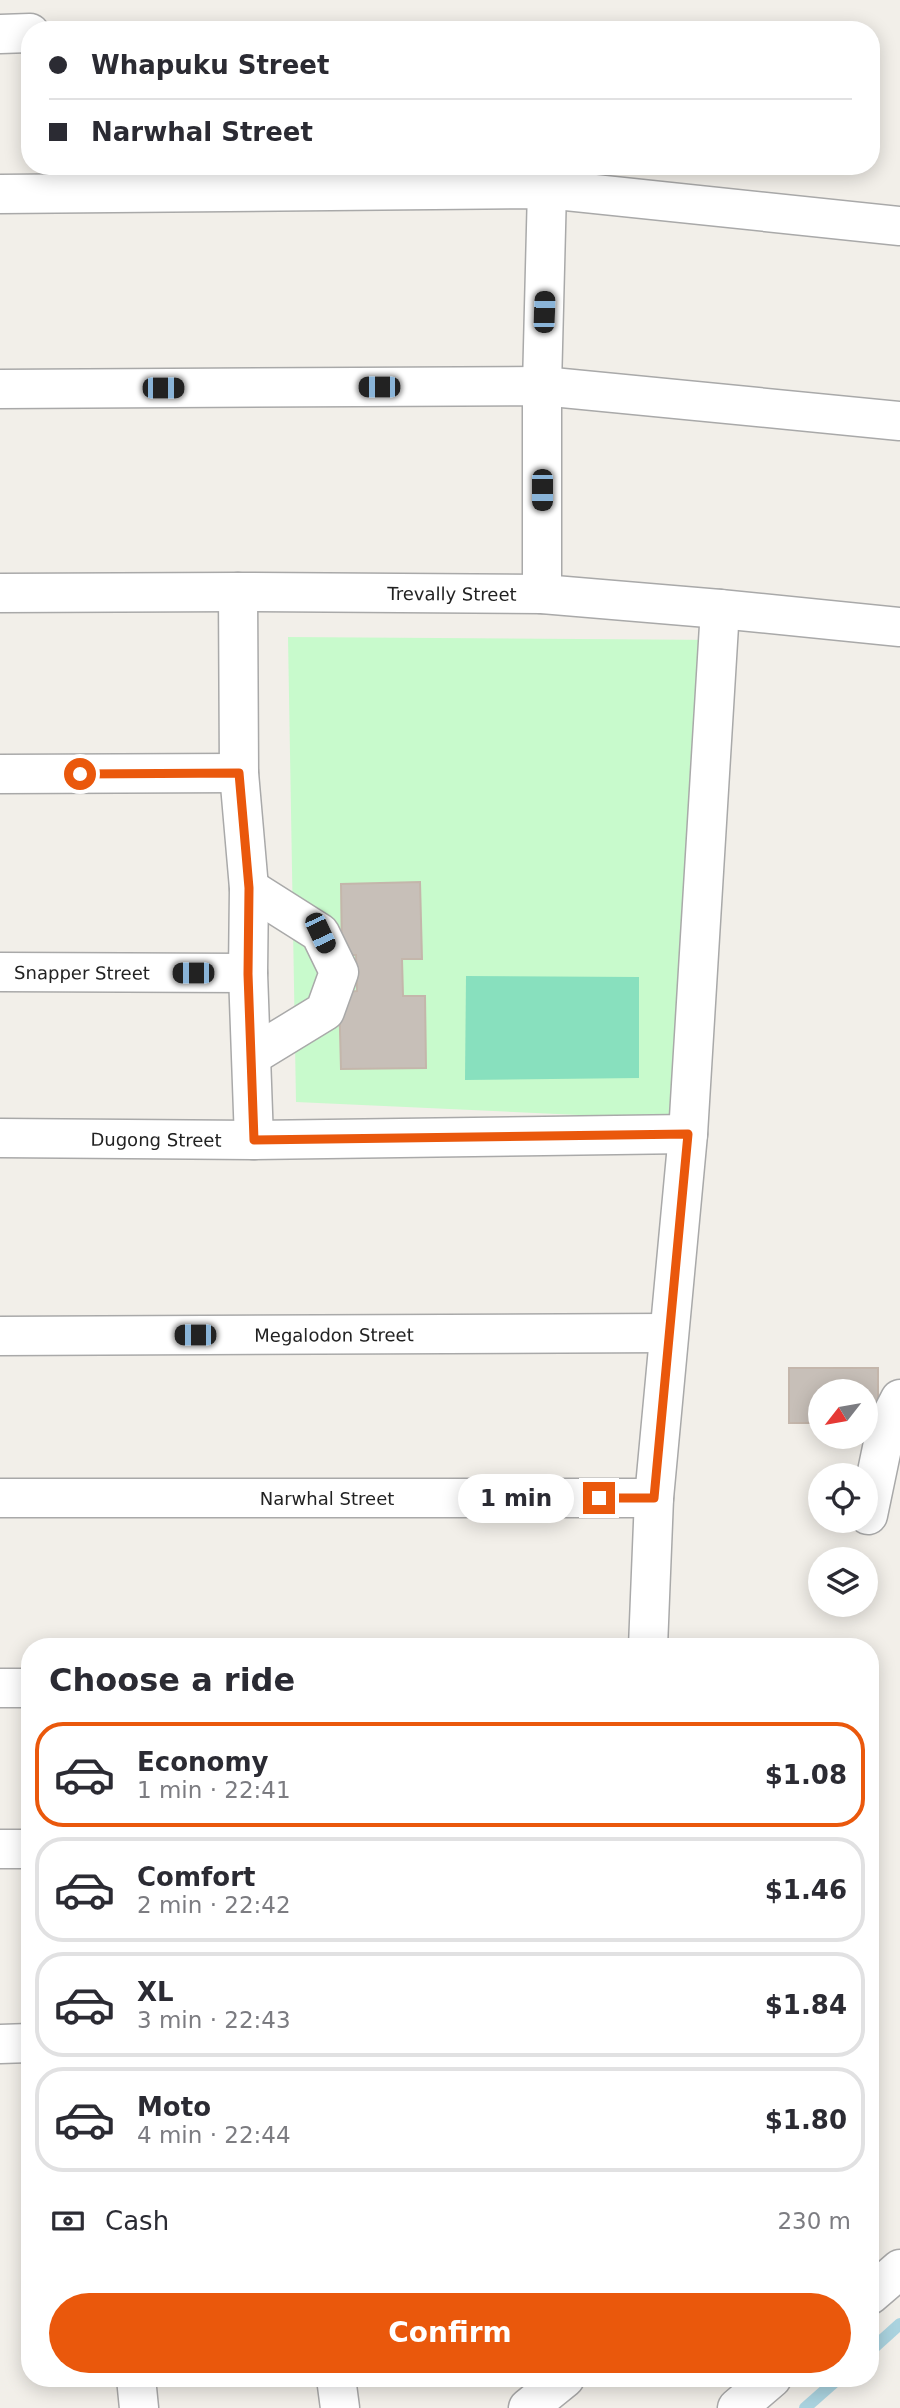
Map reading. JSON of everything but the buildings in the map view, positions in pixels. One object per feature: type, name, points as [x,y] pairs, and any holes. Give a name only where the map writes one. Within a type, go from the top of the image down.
[{"type":"street","points":[[0,34],[21,33]]},
{"type":"street","points":[[0,194],[548,178],[900,226]]},
{"type":"street","points":[[542,594],[542,386],[548,178]]},
{"type":"street","points":[[0,389],[542,386],[900,421]]},
{"type":"street","points":[[238,592],[239,773],[249,888],[248,974],[254,1140]]},
{"type":"street","name":"Trevally Street","points":[[0,593],[542,594],[900,627]]},
{"type":"street","points":[[648,1638],[654,1498],[688,1134],[720,609]]},
{"type":"street","points":[[0,774],[239,773]]},
{"type":"street","points":[[249,888],[320,933],[339,972],[325,1011],[253,1055]]},
{"type":"street","name":"Snapper Street","points":[[0,972],[248,974]]},
{"type":"street","name":"Dugong Street","points":[[0,1138],[254,1140],[688,1134]]},
{"type":"street","name":"Megalodon Street","points":[[0,1335],[668,1333]]},
{"type":"street","points":[[878,1467],[887,1424],[900,1399]]},
{"type":"street","name":"Narwhal Street","points":[[0,1498],[654,1498]]},
{"type":"street","points":[[0,1688],[21,1688]]},
{"type":"street","points":[[0,1849],[21,1849]]},
{"type":"street","points":[[0,2045],[21,2044]]},
{"type":"street","points":[[879,2287],[900,2269]]},
{"type":"street","points":[[137,2387],[139,2408]]},
{"type":"street","points":[[337,2387],[340,2408]]},
{"type":"street","points":[[528,2408],[554,2387]]},
{"type":"street","points":[[737,2408],[762,2387]]},
{"type":"green space","points":[[288,637],[722,640],[687,1120],[296,1102]]},
{"type":"green space","points":[[466,976],[639,977],[639,1078],[465,1080]]},
{"type":"waterway","points":[[879,2343],[900,2324]]},
{"type":"waterway","points":[[805,2408],[829,2387]]},
{"type":"route","points":[[80,774],[239,773],[249,888],[248,974],[254,1140],[688,1134],[654,1498],[599,1498]]}]
